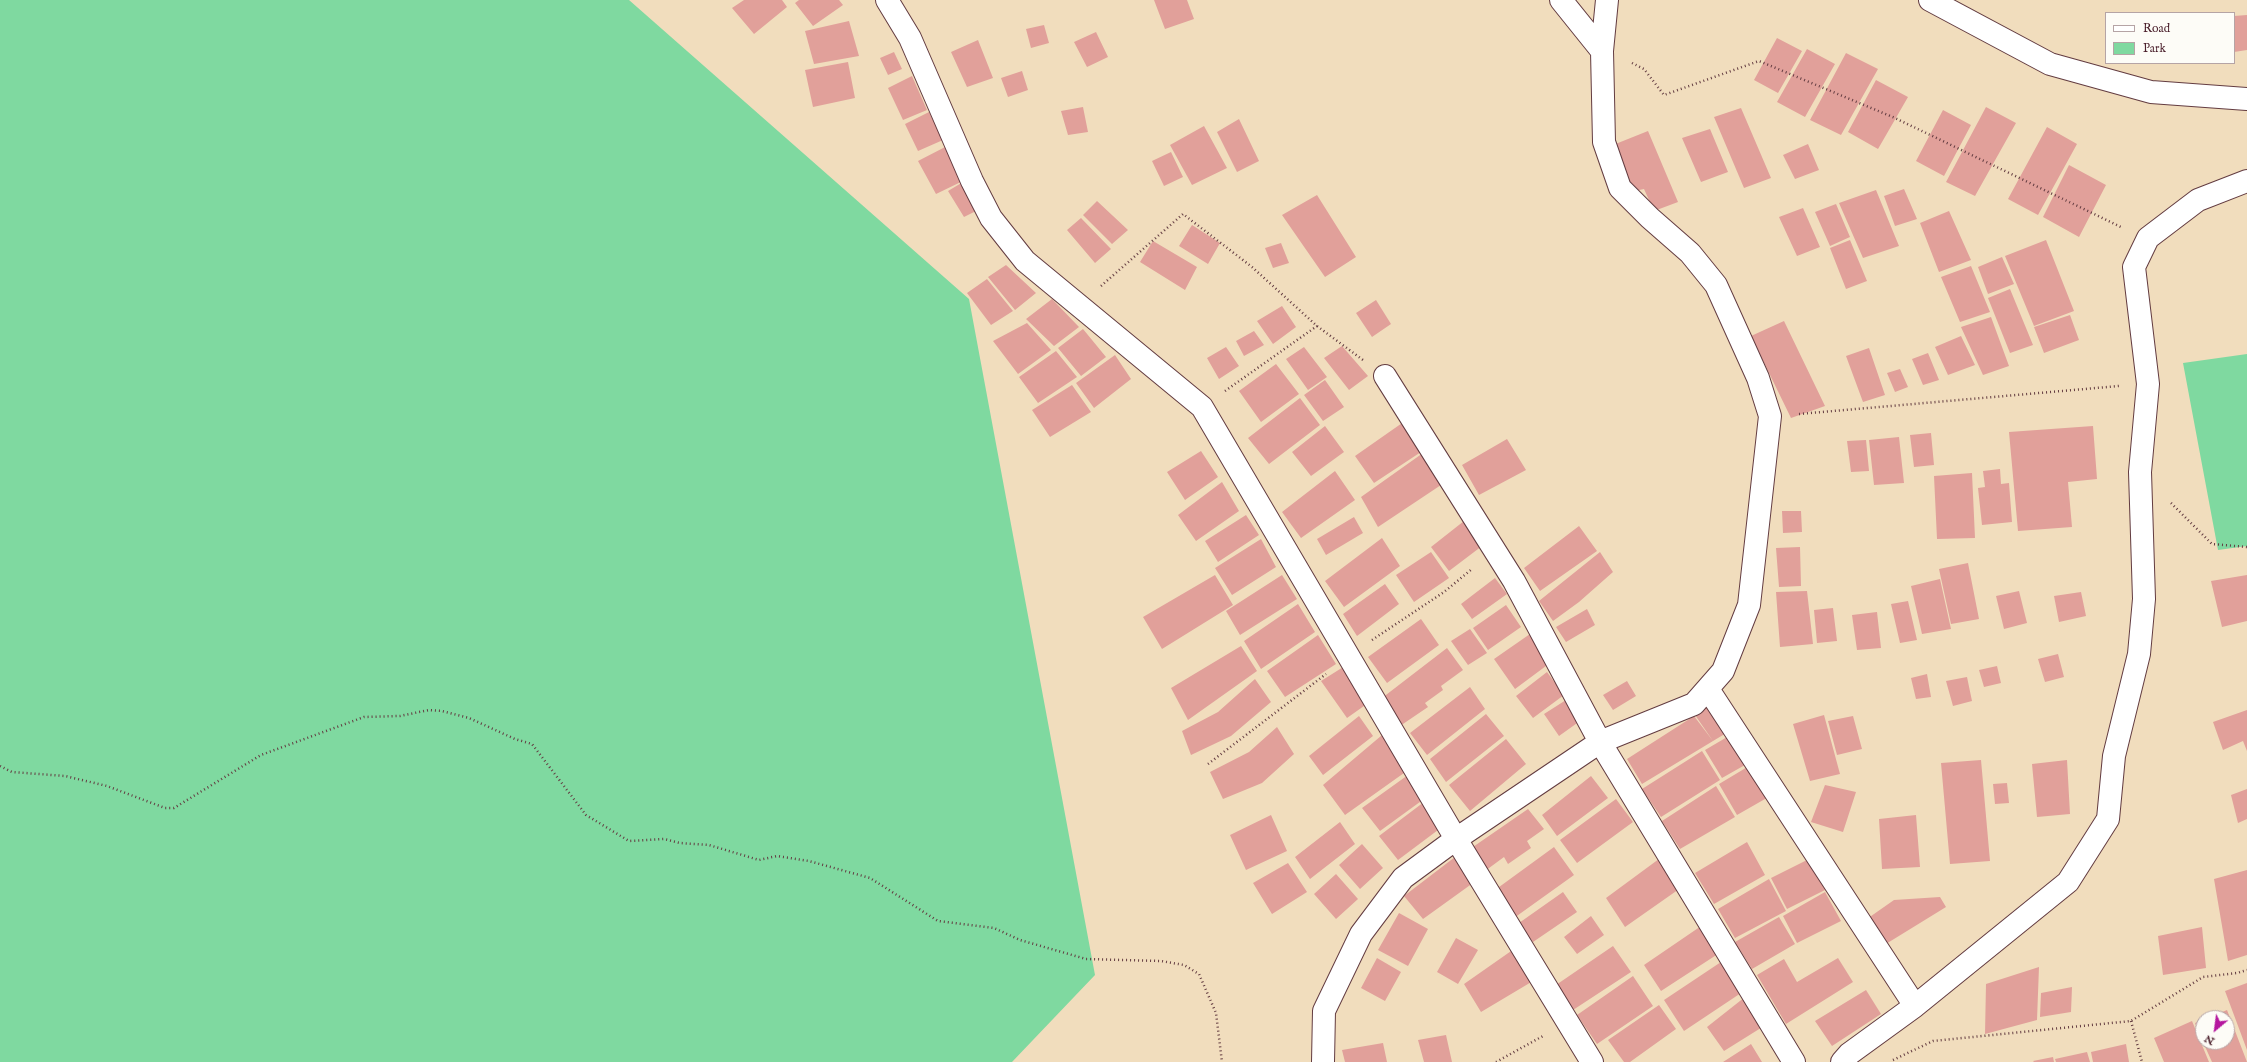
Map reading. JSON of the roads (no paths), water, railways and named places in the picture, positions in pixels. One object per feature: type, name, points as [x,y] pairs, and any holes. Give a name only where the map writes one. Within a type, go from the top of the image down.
[{"type":"street","points":[[887,0],[910,38],[972,181],[991,218],[1025,261],[1202,407],[1456,839],[1592,1062]]},
{"type":"street","points":[[1561,0],[1602,50]]},
{"type":"street","points":[[1323,1062],[1324,1010],[1361,934],[1403,878],[1456,839],[1600,742],[1694,704],[1724,671],[1748,605],[1770,416],[1758,378],[1716,285],[1690,253],[1650,218],[1620,188],[1604,142],[1602,50],[1607,0]]},
{"type":"street","points":[[1930,0],[2050,64],[2151,92],[2247,99]]},
{"type":"street","points":[[1842,1062],[1848,1054],[1915,1006],[2068,882],[2108,819],[2114,756],[2139,654],[2144,599],[2140,472],[2148,384],[2134,267],[2148,238],[2198,200],[2247,181]]},
{"type":"street","points":[[1384,376],[1514,581],[1600,742],[1794,1062]]},
{"type":"street","points":[[1708,688],[1915,1006]]}]
